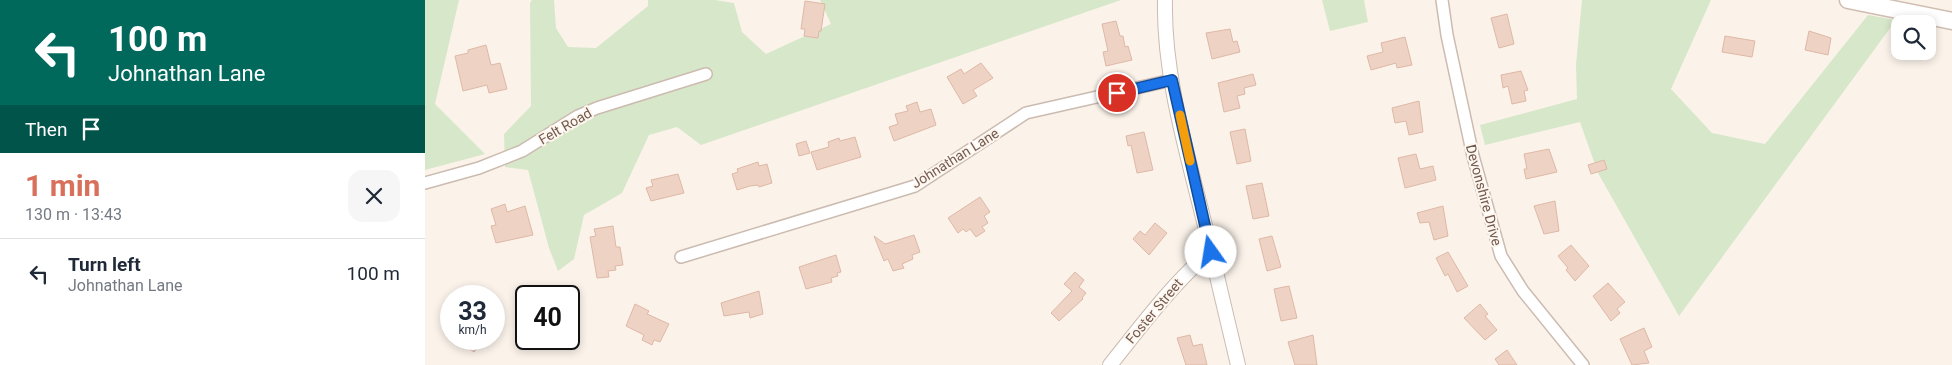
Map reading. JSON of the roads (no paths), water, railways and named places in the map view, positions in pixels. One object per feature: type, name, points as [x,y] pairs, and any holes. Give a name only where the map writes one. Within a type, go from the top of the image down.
[{"type":"main road","points":[[1848,0],[1952,21]]},
{"type":"street","points":[[1165,0],[1164,18],[1172,80],[1239,365]]},
{"type":"street","name":"Devonshire Drive","points":[[1442,0],[1447,35],[1473,156],[1501,256],[1523,291],[1583,365]]},
{"type":"street","name":"Felt Road","points":[[425,183],[479,168],[522,151],[578,116],[597,108],[706,74]]},
{"type":"street","name":"Johnathan Lane","points":[[681,256],[915,186],[1026,113],[1172,80]]},
{"type":"street","name":"Foster Street","points":[[1110,365],[1157,306],[1190,269],[1211,252]]}]
